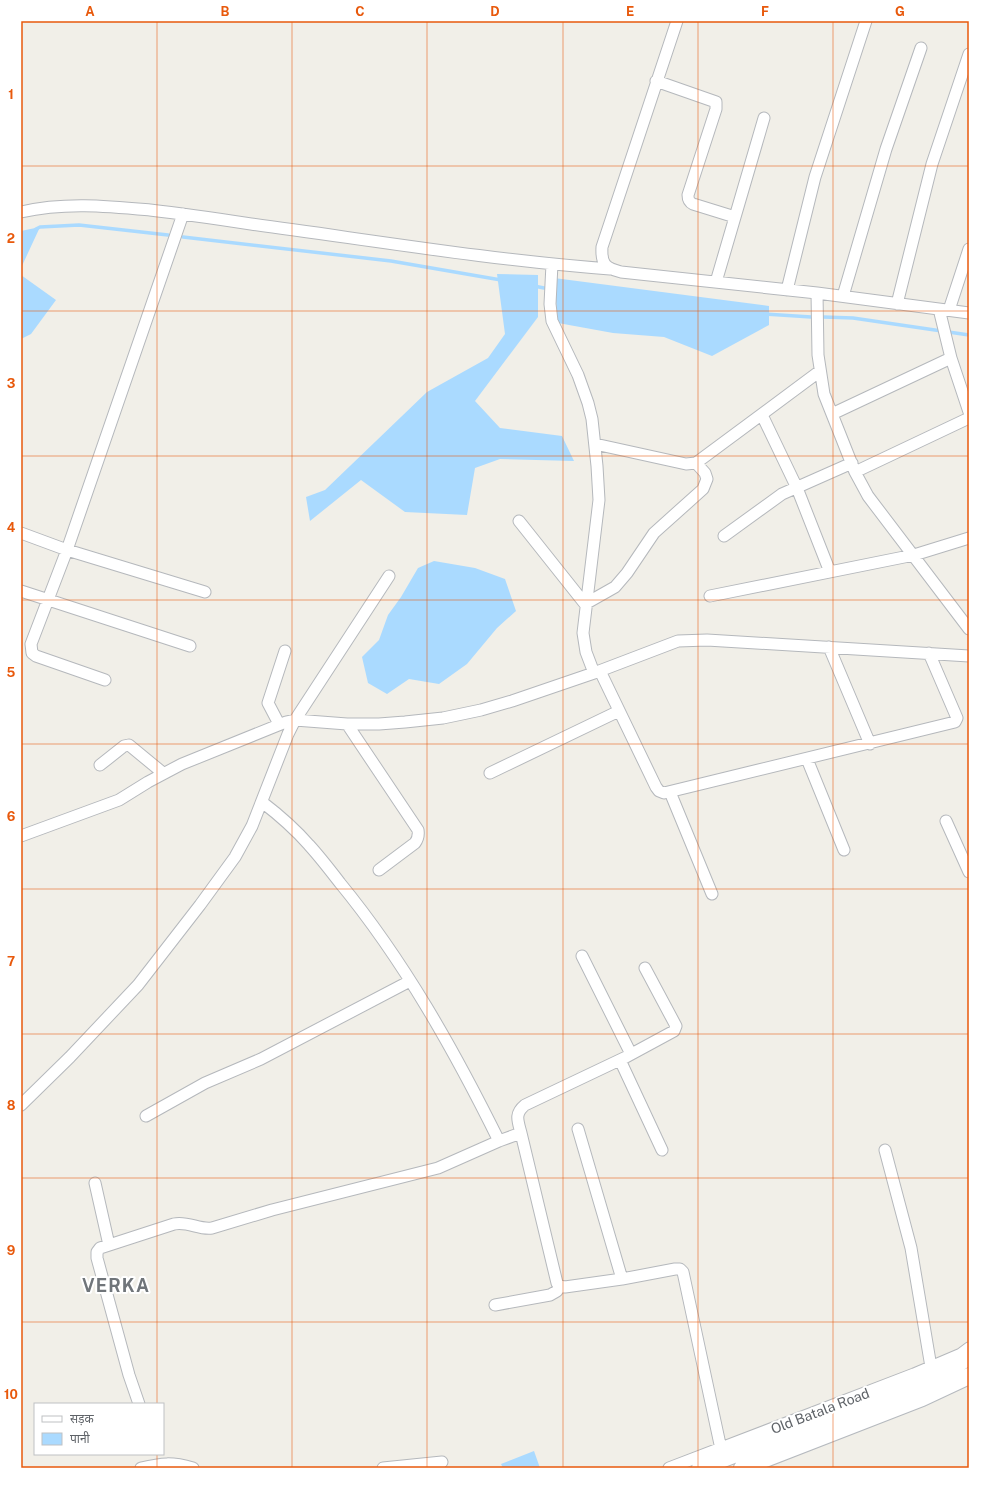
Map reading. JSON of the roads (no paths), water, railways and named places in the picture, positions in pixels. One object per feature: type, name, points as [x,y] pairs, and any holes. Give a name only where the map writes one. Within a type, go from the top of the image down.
[{"type":"main road","points":[[700,1468],[940,1375],[969,1357]]},
{"type":"main road","points":[[742,1468],[922,1398],[969,1376]]},
{"type":"street","points":[[610,269],[604,263],[602,257],[602,247],[677,21]]},
{"type":"street","points":[[787,290],[815,177],[866,21]]},
{"type":"street","points":[[843,296],[886,150],[921,48]]},
{"type":"street","points":[[898,304],[932,164],[969,54]]},
{"type":"street","points":[[656,81],[712,99],[716,102],[716,109],[688,195],[688,200],[690,203],[735,216]]},
{"type":"street","points":[[716,282],[764,118]]},
{"type":"street","points":[[21,212],[38,208],[69,205],[97,205],[183,214],[463,253],[843,296],[969,313]]},
{"type":"street","points":[[105,680],[36,656],[32,652],[31,644],[67,550],[183,214]]},
{"type":"street","points":[[969,249],[944,310],[952,358],[969,412]]},
{"type":"street","points":[[552,264],[550,304],[552,320],[578,376],[588,403],[595,444],[599,500],[585,604],[583,643],[586,652],[619,711],[656,787],[664,793],[670,792],[955,722],[957,718],[929,653]]},
{"type":"street","points":[[817,293],[818,349],[824,394],[853,467],[868,496],[969,629]]},
{"type":"street","points":[[832,414],[952,358]]},
{"type":"street","points":[[595,444],[686,464],[696,463],[820,372]]},
{"type":"street","points":[[762,415],[797,488],[830,572]]},
{"type":"street","points":[[724,536],[782,494],[853,467],[969,418]]},
{"type":"street","points":[[585,604],[616,587],[654,533],[703,489],[707,479],[705,473],[696,463]]},
{"type":"street","points":[[519,521],[585,604]]},
{"type":"street","points":[[21,533],[67,550],[205,592]]},
{"type":"street","points":[[710,596],[914,555],[969,538]]},
{"type":"street","points":[[21,1104],[70,1057],[138,985],[235,857],[252,826],[288,734],[295,720],[389,576]]},
{"type":"street","points":[[21,591],[190,646]]},
{"type":"street","points":[[21,836],[119,800],[163,773],[279,724],[295,720],[347,724],[379,724],[416,721],[465,713],[512,701],[597,672],[678,641],[692,640],[829,647],[969,656]]},
{"type":"street","points":[[829,647],[870,744]]},
{"type":"street","points":[[279,724],[268,703],[284,651]]},
{"type":"street","points":[[490,773],[619,711]]},
{"type":"street","points":[[347,724],[418,830],[419,834],[418,840],[415,843],[378,870]]},
{"type":"street","points":[[100,765],[124,746],[129,746],[163,773]]},
{"type":"street","points":[[807,759],[844,850]]},
{"type":"street","points":[[670,792],[712,894]]},
{"type":"street","points":[[262,802],[310,845],[358,904],[387,945],[455,1054],[499,1141]]},
{"type":"street","points":[[946,821],[969,872]]},
{"type":"street","points":[[582,956],[631,1054]]},
{"type":"street","points":[[645,968],[676,1026],[674,1031],[620,1060],[525,1105],[520,1109],[517,1116],[556,1283],[559,1286],[565,1287],[622,1279],[675,1269],[680,1269],[683,1272],[721,1449]]},
{"type":"street","points":[[146,1116],[206,1083],[261,1059],[410,981]]},
{"type":"street","points":[[620,1060],[662,1150]]},
{"type":"street","points":[[578,1129],[622,1279]]},
{"type":"street","points":[[140,1403],[129,1375],[97,1258],[97,1252],[100,1248],[174,1224],[186,1223],[203,1228],[212,1228],[272,1210],[438,1168],[521,1133]]},
{"type":"street","points":[[885,1150],[911,1248],[931,1367]]},
{"type":"street","points":[[95,1183],[109,1245]]},
{"type":"street","points":[[495,1305],[550,1295],[557,1291],[559,1286]]},
{"type":"street","name":"Old Batala Road","points":[[669,1468],[931,1367],[961,1354],[969,1348]]},
{"type":"street","points":[[141,1468],[159,1459],[193,1468]]},
{"type":"street","points":[[383,1468],[442,1462]]},
{"type":"water","points":[[40,227],[21,268],[21,231]]},
{"type":"water","points":[[497,274],[538,275],[538,317],[475,401],[500,428],[562,436],[574,461],[500,459],[475,468],[467,515],[405,512],[361,480],[310,521],[306,497],[325,490],[427,392],[488,358],[505,334]]},
{"type":"water","points":[[21,275],[56,300],[31,334],[21,339]]},
{"type":"water","points":[[554,278],[769,306],[769,325],[712,356],[664,337],[613,333],[558,323]]},
{"type":"water","points":[[434,561],[475,568],[505,579],[516,611],[497,628],[467,664],[439,684],[409,679],[387,694],[368,683],[362,657],[379,640],[388,615],[401,597],[418,568]]},
{"type":"water","points":[[534,1451],[540,1468],[503,1468],[501,1464]]},
{"type":"waterway","points":[[36,229],[40,227],[79,225],[168,235]]},
{"type":"waterway","points":[[183,237],[391,261],[501,280]]},
{"type":"waterway","points":[[534,286],[544,288]]},
{"type":"waterway","points":[[765,314],[811,317]]},
{"type":"waterway","points":[[823,317],[853,318],[969,335]]},
{"type":"district","name":"VERKA","points":[[116,1285]]}]
